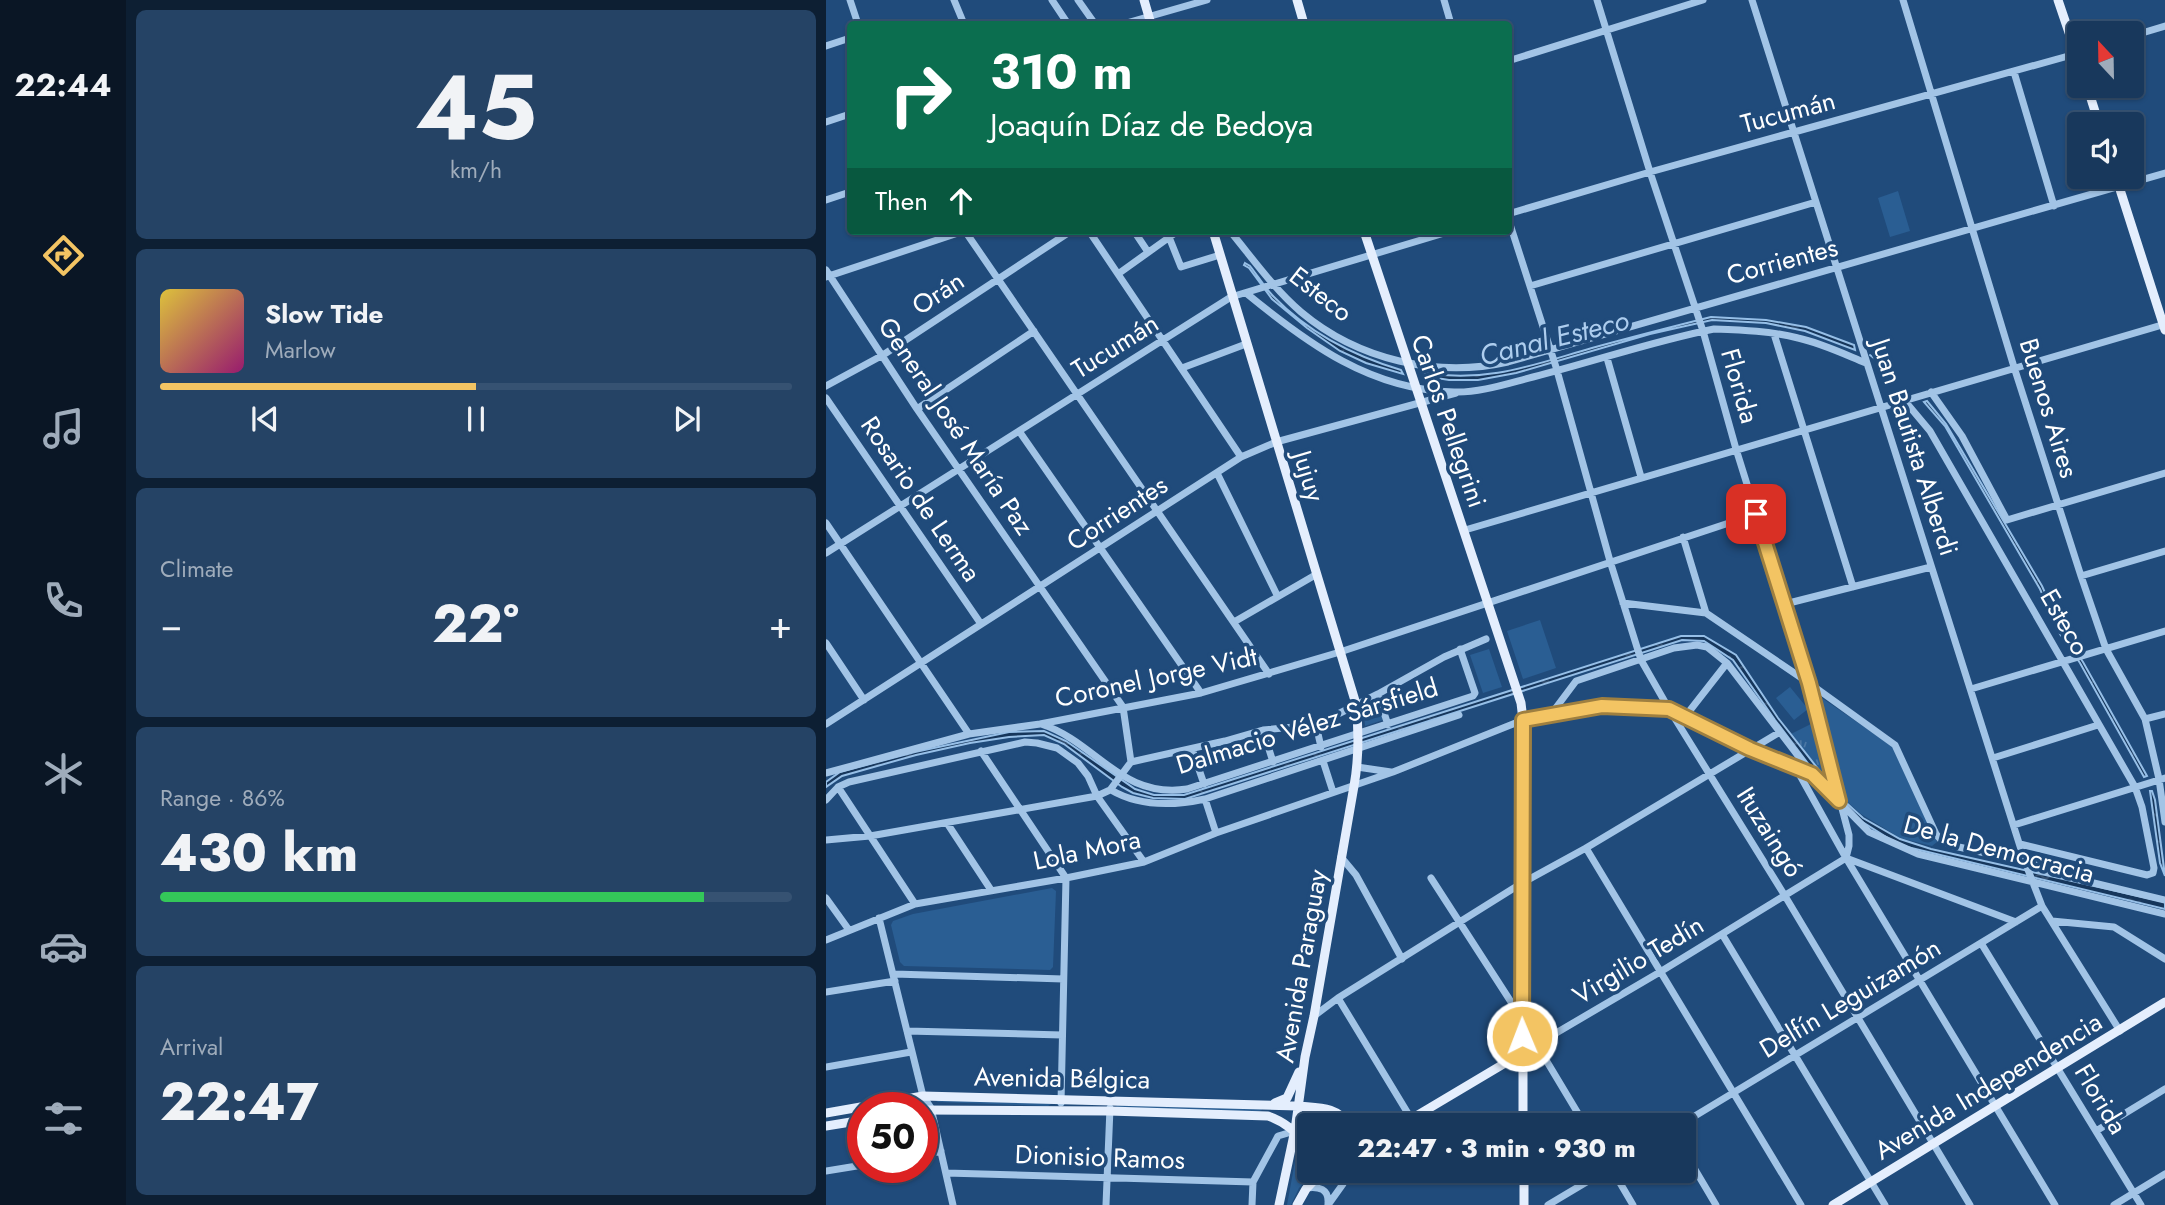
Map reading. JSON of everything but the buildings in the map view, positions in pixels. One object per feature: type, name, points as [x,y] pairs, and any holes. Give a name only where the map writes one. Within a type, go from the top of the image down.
[{"type":"main road","points":[[1144,0],[1150,21]]},
{"type":"main road","points":[[1297,0],[1303,21]]},
{"type":"main road","points":[[2058,0],[2067,25]]},
{"type":"main road","points":[[2120,189],[2164,326]]},
{"type":"main road","name":"Jujuy","points":[[1215,235],[1245,344],[1356,704],[1358,734]]},
{"type":"main road","name":"Carlos Pellegrini","points":[[1365,235],[1406,363],[1490,603],[1521,703],[1523,1113]]},
{"type":"main road","name":"Avenida Paraguay","points":[[1279,1205],[1295,1130],[1305,1057],[1354,786],[1358,734]]},
{"type":"main road","name":"Avenida Independencia","points":[[1833,1205],[2165,1002]]},
{"type":"main road","name":"Virgilio Tedín","points":[[1427,1113],[1522,1053]]},
{"type":"main road","points":[[1268,1105],[1286,1098],[1305,1057]]},
{"type":"main road","name":"Avenida Bélgica","points":[[938,1096],[1298,1106],[1334,1110],[1338,1113]]},
{"type":"main road","name":"Avenida Bélgica","points":[[826,1113],[847,1109]]},
{"type":"main road","name":"Avenida Bélgica","points":[[938,1109],[1268,1116],[1295,1130]]},
{"type":"main road","points":[[826,1126],[847,1123]]},
{"type":"main road","points":[[1297,1205],[1312,1183]]},
{"type":"main road","points":[[1524,1183],[1524,1205]]},
{"type":"street","points":[[850,0],[857,21]]},
{"type":"street","points":[[954,0],[963,21]]},
{"type":"street","points":[[1052,0],[1066,21]]},
{"type":"street","points":[[1078,0],[1093,21]]},
{"type":"street","points":[[1150,21],[1208,0]]},
{"type":"street","points":[[1444,0],[1450,21]]},
{"type":"street","name":"Florida","points":[[1597,0],[1702,329],[1736,449],[1809,683],[1839,801]]},
{"type":"street","points":[[1512,60],[1703,0]]},
{"type":"street","name":"Juan Bautista Alberdi","points":[[1752,0],[2025,862],[2042,906],[2120,1031]]},
{"type":"street","name":"Buenos Aires","points":[[1903,0],[2014,367],[2081,576],[2106,649],[2146,719],[2162,778],[2165,822]]},
{"type":"street","points":[[2144,32],[2165,26]]},
{"type":"street","points":[[826,46],[847,39]]},
{"type":"street","name":"Tucumán","points":[[1512,215],[1650,172],[2067,59]]},
{"type":"street","points":[[2014,72],[2054,206]]},
{"type":"street","points":[[826,122],[847,115]]},
{"type":"street","name":"Corrientes","points":[[2144,177],[2165,173]]},
{"type":"street","name":"Corrientes","points":[[1406,363],[1465,369],[1551,352],[2054,206],[2099,189]]},
{"type":"street","points":[[826,200],[847,193]]},
{"type":"street","points":[[1530,286],[1816,202]]},
{"type":"street","name":"Ituzaingó","points":[[1512,229],[1557,369],[1610,561],[1641,660],[1970,1205]]},
{"type":"street","points":[[827,274],[952,235]]},
{"type":"street","points":[[968,235],[1269,674]]},
{"type":"street","name":"Orán","points":[[826,386],[883,355],[1065,235]]},
{"type":"street","points":[[1092,235],[1241,457]]},
{"type":"street","points":[[1137,235],[1148,252]]},
{"type":"street","points":[[1118,274],[1172,235]]},
{"type":"street","name":"Esteco","points":[[1233,235],[1272,286],[1322,328],[1358,347],[1406,363]]},
{"type":"street","name":"Tucumán","points":[[826,553],[1231,297],[1438,235]]},
{"type":"street","points":[[1169,237],[1181,267],[1220,255]]},
{"type":"street","name":"General José María Paz","points":[[827,274],[1123,707],[1131,762]]},
{"type":"street","name":"Esteco","points":[[1246,293],[1306,341],[1334,358],[1375,376],[1416,387]]},
{"type":"street","points":[[1465,530],[2014,367],[2164,326]]},
{"type":"street","points":[[1702,329],[1798,338],[1866,363]]},
{"type":"street","name":"Corrientes","points":[[826,724],[1241,457],[1276,442],[1421,401],[1504,384],[1607,358],[1702,329]]},
{"type":"street","points":[[917,409],[1034,331]]},
{"type":"street","points":[[1774,334],[1853,587]]},
{"type":"street","points":[[1182,368],[1245,344]]},
{"type":"street","points":[[1607,358],[1641,477]]},
{"type":"street","name":"Corrientes","points":[[1416,387],[1456,393]]},
{"type":"street","points":[[1931,392],[1962,436],[2007,520],[2165,473]]},
{"type":"street","name":"Rosario de Lerma","points":[[826,398],[981,624]]},
{"type":"street","name":"Esteco","points":[[1904,400],[1930,431],[2067,660],[2098,725],[2135,787],[2142,807],[2154,868],[2152,873],[2147,875],[2020,844]]},
{"type":"street","points":[[1019,431],[1201,693]]},
{"type":"street","points":[[1217,473],[1277,595]]},
{"type":"street","name":"Coronel Jorge Vidt","points":[[827,770],[969,734],[1040,724],[1201,693],[1340,652],[1756,514]]},
{"type":"street","points":[[826,523],[969,734]]},
{"type":"street","points":[[1682,537],[1706,613]]},
{"type":"street","points":[[2081,576],[2165,551]]},
{"type":"street","points":[[1784,604],[1931,567]]},
{"type":"street","points":[[1234,622],[1317,574]]},
{"type":"street","points":[[1623,603],[1706,613],[1809,683]]},
{"type":"street","points":[[1971,690],[2165,631]]},
{"type":"street","points":[[826,841],[870,836],[1097,796],[1112,788],[1131,762],[1263,730],[1316,724],[1460,649],[1486,639]]},
{"type":"street","points":[[826,643],[864,700]]},
{"type":"street","name":"De la Democracia","points":[[1552,713],[1576,681],[1674,648],[1697,645],[1707,647],[1727,663],[1812,774],[1869,832],[1918,855],[2165,914]]},
{"type":"street","name":"Dalmacio Vélez Sársfield","points":[[1040,724],[1058,729],[1140,785],[1160,791],[1187,789],[1473,696],[1475,693],[1460,649]]},
{"type":"street","points":[[1684,718],[1727,663]]},
{"type":"street","name":"De la Democracia","points":[[1809,683],[1895,745],[1941,840],[1950,845],[2034,864],[2040,870],[2165,900]]},
{"type":"street","points":[[1378,694],[1388,725]]},
{"type":"street","name":"Lola Mora","points":[[826,940],[915,904],[1144,862],[1216,833],[1393,772],[1523,720],[1602,706],[1669,709]]},
{"type":"street","points":[[1669,709],[1750,749],[1812,774]]},
{"type":"street","points":[[2146,719],[2165,713]]},
{"type":"street","name":"Dalmacio Vélez Sársfield","points":[[1112,788],[1129,798],[1160,804],[1205,799],[1459,715]]},
{"type":"street","points":[[1316,724],[1321,747]]},
{"type":"street","points":[[1993,758],[2098,725]]},
{"type":"street","points":[[1263,730],[1273,762]]},
{"type":"street","points":[[1314,1017],[1338,998],[1522,883],[1586,848],[1780,732]]},
{"type":"street","points":[[826,800],[838,787],[849,782],[981,751],[1037,743],[1057,748],[1083,769],[1097,796],[1144,862]]},
{"type":"street","points":[[1192,749],[1204,783]]},
{"type":"street","points":[[981,751],[1066,878],[1061,1110]]},
{"type":"street","points":[[1323,761],[1333,792]]},
{"type":"street","points":[[1357,767],[1393,772]]},
{"type":"street","points":[[1797,770],[1846,858],[2055,1205]]},
{"type":"street","points":[[2014,825],[2162,778]]},
{"type":"street","points":[[838,787],[915,904]]},
{"type":"street","points":[[1205,799],[1216,833]]},
{"type":"street","points":[[1839,801],[1849,835],[1846,858]]},
{"type":"street","points":[[947,822],[991,890]]},
{"type":"street","points":[[1586,848],[1801,1205]]},
{"type":"street","points":[[1341,857],[1356,875],[1402,959]]},
{"type":"street","points":[[1846,858],[2016,922]]},
{"type":"street","name":"Virgilio Tedín","points":[[1522,1053],[1846,858]]},
{"type":"street","points":[[1431,878],[1522,1019]]},
{"type":"street","points":[[826,898],[849,930]]},
{"type":"street","name":"Delfín Leguizamón","points":[[1696,1116],[2042,906]]},
{"type":"street","points":[[879,918],[922,1092]]},
{"type":"street","points":[[2052,922],[2114,927],[2165,959]]},
{"type":"street","points":[[1722,934],[1885,1205]]},
{"type":"street","name":"Florida","points":[[1981,943],[2141,1205]]},
{"type":"street","points":[[826,992],[895,977],[1063,979]]},
{"type":"street","points":[[1338,998],[1408,1113]]},
{"type":"street","points":[[907,1031],[1062,1035]]},
{"type":"street","points":[[1537,1045],[1578,1113]]},
{"type":"street","points":[[826,1067],[911,1052]]},
{"type":"street","points":[[2096,1131],[2165,1089]]},
{"type":"street","points":[[1106,1205],[1110,1100]]},
{"type":"street","points":[[1252,1205],[1252,1182],[1278,1136],[1295,1130]]},
{"type":"street","points":[[938,1140],[953,1205]]},
{"type":"street","points":[[938,1152],[942,1151]]},
{"type":"street","points":[[826,1171],[847,1168]]},
{"type":"street","points":[[1696,1171],[1716,1205]]},
{"type":"street","name":"Dionisio Ramos","points":[[946,1172],[1252,1182]]},
{"type":"street","points":[[2114,1205],[2165,1174]]},
{"type":"street","points":[[1328,1205],[1343,1183]]},
{"type":"street","points":[[1548,1205],[1585,1183]]},
{"type":"street","points":[[1619,1183],[1633,1205]]},
{"type":"street","points":[[1306,1189],[1320,1187],[1326,1191],[1328,1205]]},
{"type":"green space","points":[[1898,191],[1910,231],[1890,237],[1878,198]]},
{"type":"green space","points":[[1540,620],[1556,668],[1523,679],[1507,631]]},
{"type":"green space","points":[[1489,649],[1502,687],[1483,693],[1470,655]]},
{"type":"green space","points":[[1790,687],[1808,709],[1794,720],[1776,698]]},
{"type":"green space","points":[[1816,694],[1892,746],[1935,835],[1937,842],[1932,846],[1900,838],[1861,814],[1843,798]]},
{"type":"green space","points":[[1376,698],[1383,720],[1365,726],[1363,703]]},
{"type":"green space","points":[[1815,722],[1829,781],[1791,734]]},
{"type":"green space","points":[[1052,888],[1056,891],[1053,967],[1050,970],[904,966],[900,962],[891,925],[893,921],[913,914]]},
{"type":"green space","points":[[938,1100],[1051,1102],[1048,1106],[938,1102]]},
{"type":"green space","points":[[1117,1104],[1261,1108],[1262,1110],[1116,1108]]},
{"type":"green space","points":[[1297,1150],[1297,1183],[1304,1183],[1291,1205],[1287,1205]]},
{"type":"water","points":[[1245,263],[1274,297],[1302,322],[1333,342],[1366,358],[1401,370],[1403,374],[1366,363],[1340,351],[1307,328],[1272,299]]},
{"type":"water","points":[[1711,317],[1766,320],[1806,327],[1854,345],[1855,350],[1805,331],[1766,323],[1712,320],[1650,334],[1516,373],[1478,380],[1449,380],[1424,376],[1424,373],[1469,376],[1510,371]]},
{"type":"water","points":[[1927,401],[1946,424],[2042,586],[2063,633],[2083,662],[2147,776],[2144,777],[2080,663],[2060,634],[2040,589],[1945,426],[1924,402]]},
{"type":"water","points":[[1681,636],[1704,636],[1736,655],[1778,718],[1841,798],[1863,818],[1900,839],[1931,849],[2165,902],[2165,909],[1899,845],[1861,821],[1819,778],[1733,660],[1704,641],[1682,640],[1185,799],[1153,798],[1133,793],[1064,744],[1044,735],[970,743],[916,755],[842,776],[826,787],[826,782],[840,772],[915,752],[1009,732],[1044,731],[1066,741],[1135,789],[1154,795],[1184,795]]},
{"type":"water","points":[[2150,791],[2155,800],[2165,876],[2160,863]]},
{"type":"waterway","points":[[1870,355],[1875,359]]},
{"type":"route","points":[[1522,1036],[1523,720],[1602,706],[1669,709],[1750,749],[1812,774],[1839,801],[1809,683],[1756,514]]},
{"type":"water label","name":"Canal Esteco","points":[[1554,338]]}]
